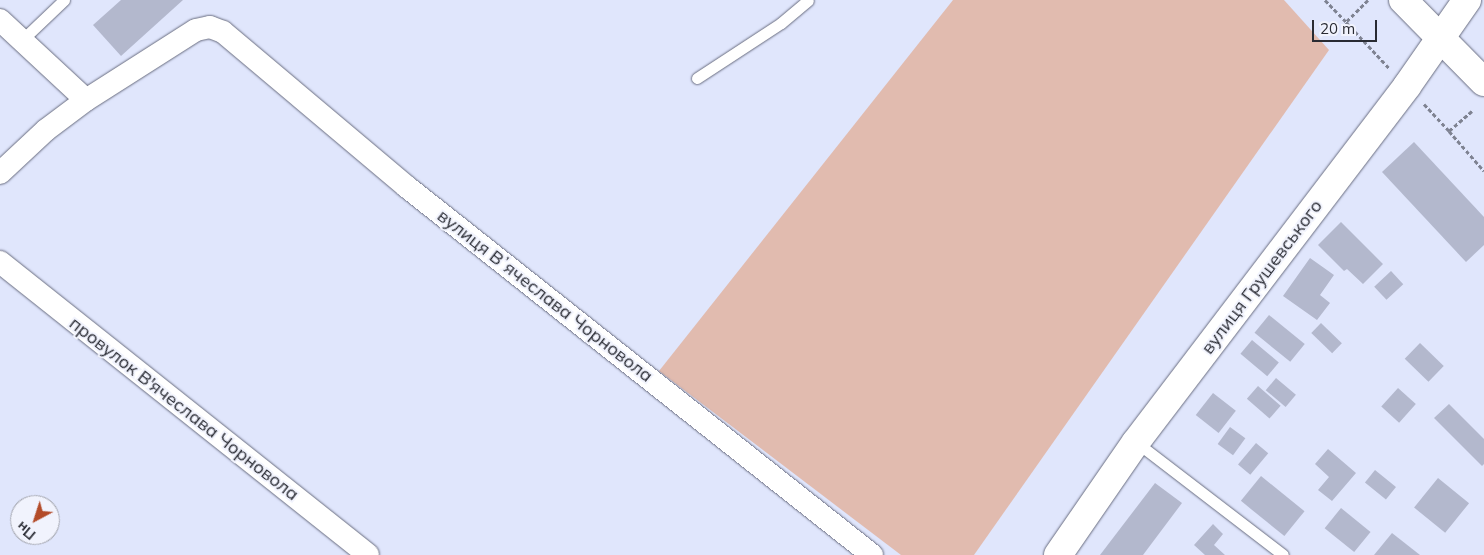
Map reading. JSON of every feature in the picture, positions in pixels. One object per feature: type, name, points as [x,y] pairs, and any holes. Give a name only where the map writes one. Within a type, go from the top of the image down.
[{"type":"main road","points":[[1403,0],[1484,82]]},
{"type":"main road","name":"вулиця Грушевського","points":[[1058,555],[1136,442],[1442,40],[1467,0]]},
{"type":"street","points":[[0,20],[86,100],[46,130],[0,173]]},
{"type":"street","name":"вулиця Вʼячеслава Чорновола","points":[[86,100],[196,30],[210,27],[222,32],[407,187],[872,555]]},
{"type":"street","name":"провулок В'ячеслава Чорновола","points":[[0,262],[368,555]]},
{"type":"lane","points":[[22,40],[64,0]]},
{"type":"lane","points":[[697,78],[780,23],[808,0]]},
{"type":"lane","points":[[1136,442],[1283,555]]},
{"type":"path","points":[[1325,0],[1390,70]]},
{"type":"path","points":[[1346,22],[1368,0]]},
{"type":"path","points":[[1418,99],[1484,171]]},
{"type":"path","points":[[1449,131],[1472,111]]},
{"type":"shaded area","points":[[953,0],[1284,0],[1329,50],[974,555],[901,555],[659,371]]},
{"type":"building","points":[[121,0],[183,0],[121,56],[93,25]]},
{"type":"building","points":[[1414,142],[1484,217],[1484,245],[1466,262],[1382,172]]},
{"type":"building","points":[[1341,222],[1383,264],[1363,284],[1347,269],[1344,271],[1318,245]]},
{"type":"building","points":[[1310,258],[1334,275],[1320,295],[1330,303],[1317,320],[1283,296]]},
{"type":"building","points":[[1391,271],[1403,284],[1386,300],[1374,287]]},
{"type":"building","points":[[1269,315],[1305,344],[1290,362],[1255,333]]},
{"type":"building","points":[[1321,323],[1342,343],[1332,353],[1311,333]]},
{"type":"building","points":[[1252,340],[1279,362],[1267,376],[1240,354]]},
{"type":"building","points":[[1420,343],[1444,366],[1428,382],[1405,359]]},
{"type":"building","points":[[1276,378],[1296,395],[1286,407],[1266,390]]},
{"type":"building","points":[[1258,386],[1281,406],[1269,419],[1247,399]]},
{"type":"building","points":[[1398,388],[1416,404],[1399,423],[1381,407]]},
{"type":"building","points":[[1213,393],[1236,411],[1219,433],[1196,415]]},
{"type":"building","points":[[1449,404],[1484,439],[1484,464],[1482,466],[1434,418]]},
{"type":"building","points":[[1230,427],[1245,438],[1233,455],[1218,444]]},
{"type":"building","points":[[1256,443],[1268,453],[1250,475],[1238,464]]},
{"type":"building","points":[[1328,449],[1356,473],[1332,501],[1318,490],[1329,477],[1315,464]]},
{"type":"building","points":[[1375,470],[1396,487],[1386,499],[1365,482]]},
{"type":"building","points":[[1261,476],[1305,511],[1284,536],[1241,501]]},
{"type":"building","points":[[1438,478],[1469,503],[1445,533],[1414,508]]},
{"type":"building","points":[[1155,483],[1182,503],[1143,555],[1100,555]]},
{"type":"building","points":[[1341,508],[1371,532],[1354,552],[1325,528]]},
{"type":"building","points":[[1213,524],[1223,534],[1214,545],[1225,555],[1205,555],[1194,545]]},
{"type":"building","points":[[1392,533],[1420,555],[1374,555]]}]
